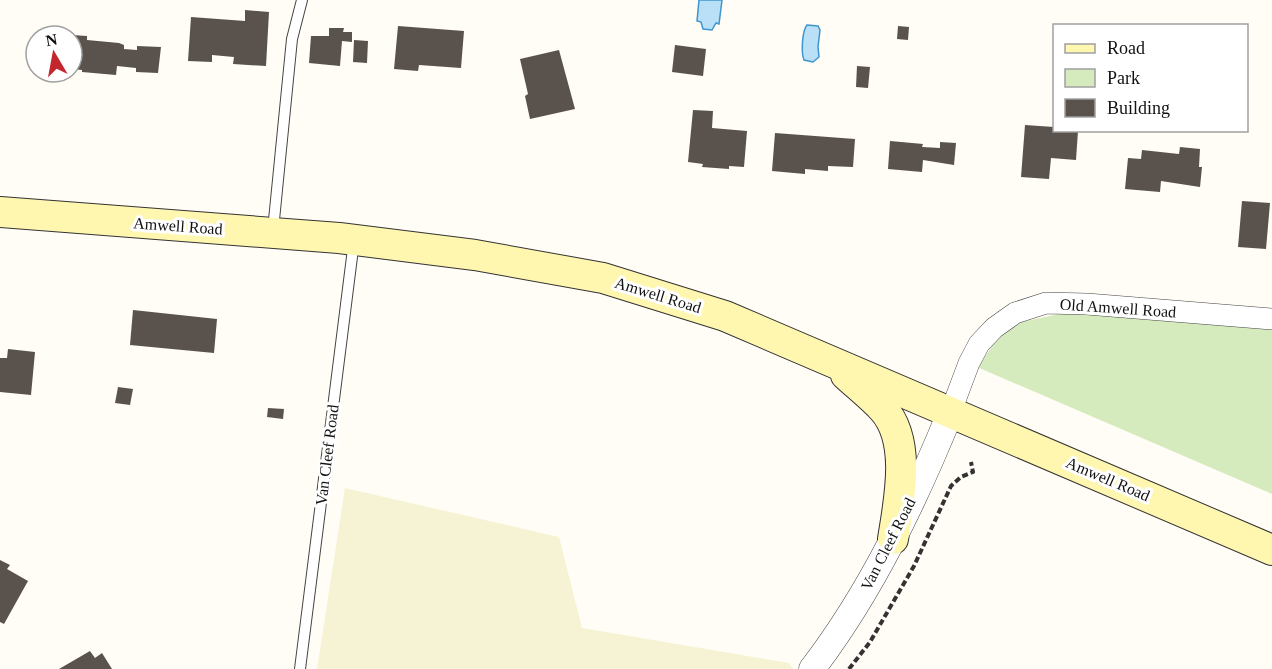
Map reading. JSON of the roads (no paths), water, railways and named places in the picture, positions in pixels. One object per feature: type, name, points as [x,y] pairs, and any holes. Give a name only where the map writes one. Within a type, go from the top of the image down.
[{"type":"main road","name":"Amwell Road","points":[[0,212],[354,241],[475,255],[603,278],[725,316],[1272,550]]},
{"type":"main road","points":[[830,361],[884,410],[897,434],[901,490],[893,539]]},
{"type":"street","name":"Old Amwell Road","points":[[951,411],[965,372],[979,344],[994,328],[1015,313],[1046,303],[1087,304],[1272,319]]},
{"type":"street","name":"Van Cleef Road","points":[[812,669],[840,632],[893,539],[951,411]]},
{"type":"lane","points":[[273,234],[282,123],[292,39],[302,0]]},
{"type":"lane","name":"Van Cleef Road","points":[[300,669],[354,241]]},
{"type":"water","points":[[699,0],[722,0],[719,24],[716,23],[712,30],[703,29],[701,22],[697,21]]},
{"type":"water","points":[[807,25],[818,26],[820,30],[819,57],[813,62],[804,60],[803,57],[803,37]]}]
